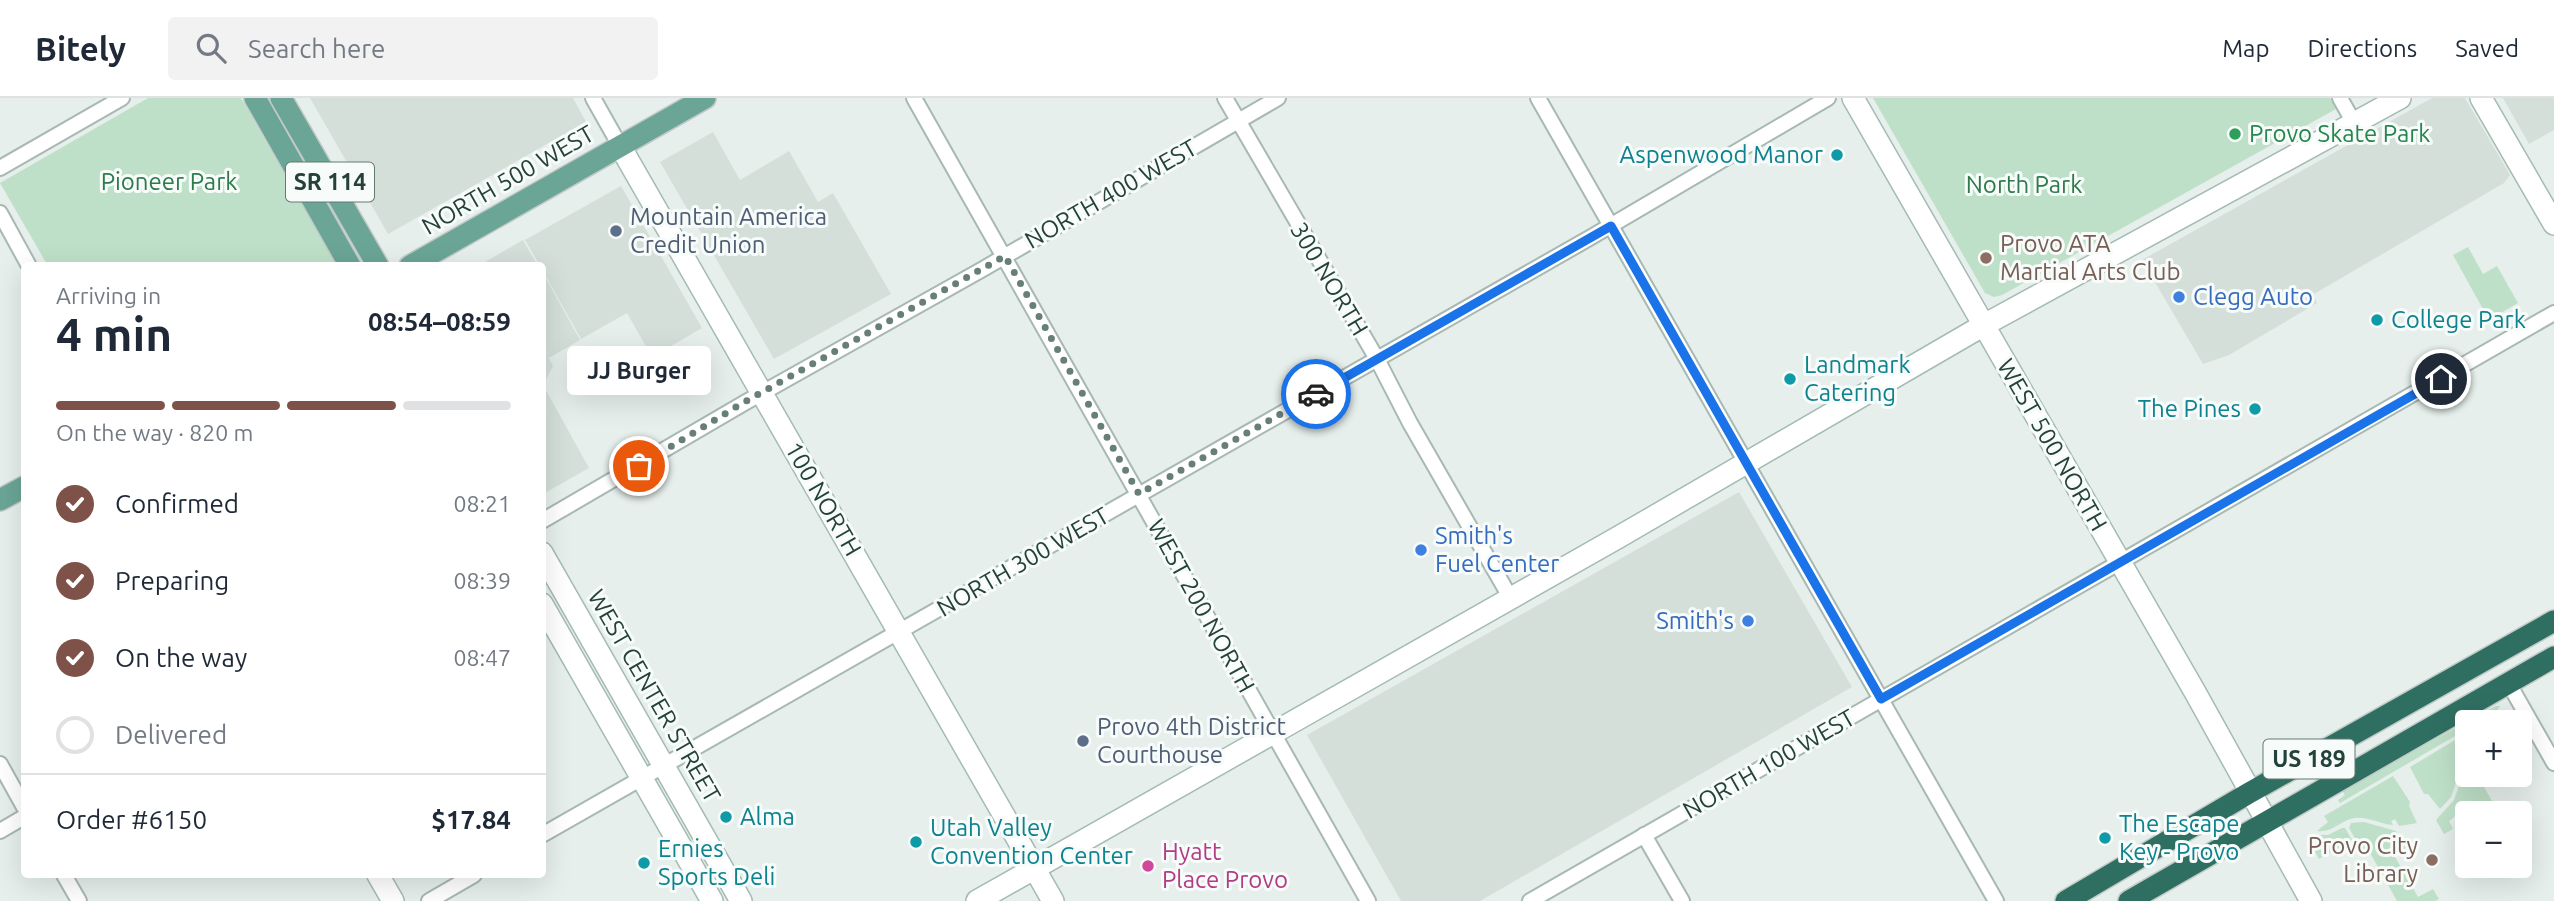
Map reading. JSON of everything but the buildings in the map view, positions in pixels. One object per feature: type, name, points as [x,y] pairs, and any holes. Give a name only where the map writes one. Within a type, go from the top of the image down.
[{"type":"highway","name":"US 189","points":[[2066,901],[2249,793],[2554,621]]},
{"type":"highway","name":"US 189","points":[[2129,901],[2554,657]]},
{"type":"main road","name":"SR 114","points":[[255,98],[348,262]]},
{"type":"main road","name":"SR 114","points":[[281,98],[376,262]]},
{"type":"main road","name":"NORTH 500 WEST","points":[[417,262],[705,98]]},
{"type":"main road","name":"WEST 500 NORTH","points":[[1853,98],[2311,901]]},
{"type":"main road","points":[[976,901],[1746,464],[1984,325],[2400,98]]},
{"type":"main road","points":[[2481,98],[2554,224]]},
{"type":"main road","name":"100 NORTH","points":[[620,146],[1053,901]]},
{"type":"main road","points":[[0,500],[21,488]]},
{"type":"main road","name":"WEST CENTER STREET","points":[[546,561],[653,772],[712,901]]},
{"type":"main road","name":"WEST CENTER STREET","points":[[546,610],[741,901]]},
{"type":"main road","points":[[380,878],[393,901]]},
{"type":"street","points":[[0,168],[122,98]]},
{"type":"street","name":"100 NORTH","points":[[593,98],[620,146]]},
{"type":"street","name":"WEST 200 NORTH","points":[[914,98],[1368,901]]},
{"type":"street","name":"300 NORTH","points":[[1225,98],[1377,359],[1410,423],[1510,597]]},
{"type":"street","name":"NORTH 400 WEST","points":[[546,519],[762,392],[1005,256],[1278,98]]},
{"type":"street","points":[[1538,98],[1996,901]]},
{"type":"street","name":"NORTH 300 WEST","points":[[546,833],[1611,226],[1828,98]]},
{"type":"street","points":[[2340,98],[2354,123]]},
{"type":"street","points":[[0,213],[27,262]]},
{"type":"street","name":"NORTH 100 WEST","points":[[1530,901],[2554,313]]},
{"type":"street","points":[[2509,684],[2554,762]]},
{"type":"street","points":[[0,764],[21,802]]},
{"type":"street","points":[[0,831],[21,819]]},
{"type":"street","points":[[1644,835],[1682,901]]},
{"type":"street","points":[[66,878],[79,901]]},
{"type":"street","points":[[429,901],[469,878]]},
{"type":"shaded area","points":[[310,98],[573,98],[586,122],[388,234]]},
{"type":"shaded area","points":[[2432,98],[2465,98],[2510,175],[2504,183],[2314,294],[2317,303],[2229,355],[2203,364],[2142,260]]},
{"type":"shaded area","points":[[2503,98],[2554,98],[2554,130],[2529,144]]},
{"type":"shaded area","points":[[713,132],[740,180],[789,151],[818,202],[833,193],[891,294],[774,359],[660,162]]},
{"type":"shaded area","points":[[621,186],[702,328],[652,357],[627,313],[581,339],[546,276],[546,262],[538,262],[525,240]]},
{"type":"shaded area","points":[[523,240],[536,262],[485,262]]},
{"type":"shaded area","points":[[546,278],[580,340],[549,358],[553,366],[546,379]]},
{"type":"shaded area","points":[[546,390],[589,468],[546,492]]},
{"type":"shaded area","points":[[1739,492],[1852,687],[1480,901],[1401,901],[1307,735]]},
{"type":"green space","name":"Pioneer Park","points":[[148,98],[241,98],[335,262],[46,262],[0,183]]},
{"type":"green space","name":"North Park","points":[[1873,98],[2330,98],[2336,109],[2002,295],[1994,297],[1985,293]]},
{"type":"green space","points":[[2468,247],[2483,274],[2497,266],[2518,303],[2489,320],[2453,255]]},
{"type":"green space","points":[[2455,728],[2455,736],[2340,803],[2338,800],[2345,795],[2342,790]]},
{"type":"green space","points":[[2455,740],[2455,785],[2451,797],[2440,809],[2428,794],[2424,794],[2410,767]]},
{"type":"green space","points":[[2393,776],[2410,802],[2409,806],[2417,823],[2399,826],[2395,819],[2391,821],[2393,825],[2354,818],[2327,830],[2317,831],[2328,822],[2324,816]]},
{"type":"green space","points":[[2459,787],[2484,787],[2492,801],[2455,801],[2455,816],[2449,821],[2453,829],[2444,834],[2436,820],[2454,800]]},
{"type":"green space","points":[[2364,822],[2396,831],[2406,848],[2394,855],[2418,897],[2433,889],[2439,899],[2397,901],[2369,851],[2364,854],[2349,828],[2351,823]]},
{"type":"green space","points":[[2345,828],[2352,840],[2319,859],[2312,846],[2320,841],[2316,835],[2328,835]]},
{"type":"way so far","points":[[639,466],[741,404],[1005,256],[1139,494],[1316,394]]},
{"type":"place","name":"Provo Skate Park","points":[[2235,134]]},
{"type":"place","name":"Aspenwood Manor","points":[[1837,155]]},
{"type":"place","name":"Mountain America Credit Union","points":[[616,231]]},
{"type":"place","name":"Provo ATA Martial Arts Club","points":[[1986,258]]},
{"type":"place","name":"Clegg Auto","points":[[2179,297]]},
{"type":"place","name":"College Park","points":[[2377,320]]},
{"type":"place","name":"Landmark Catering","points":[[1790,379]]},
{"type":"place","name":"The Pines","points":[[2255,409]]},
{"type":"place","name":"JJ Burger","points":[[639,466]]},
{"type":"place","name":"Smith's Fuel Center","points":[[1421,550]]},
{"type":"place","name":"Smith's","points":[[1748,621]]},
{"type":"place","name":"Provo 4th District Courthouse","points":[[1083,741]]},
{"type":"place","name":"Alma","points":[[726,817]]},
{"type":"place","name":"The Escape Key - Provo","points":[[2105,838]]},
{"type":"place","name":"Utah Valley Convention Center","points":[[916,842]]},
{"type":"place","name":"Provo City Library","points":[[2432,860]]},
{"type":"place","name":"Ernies Sports Deli","points":[[644,863]]},
{"type":"place","name":"Hyatt Place Provo","points":[[1148,866]]},
{"type":"route","points":[[1316,394],[1611,226],[1881,699],[2441,379]]}]
